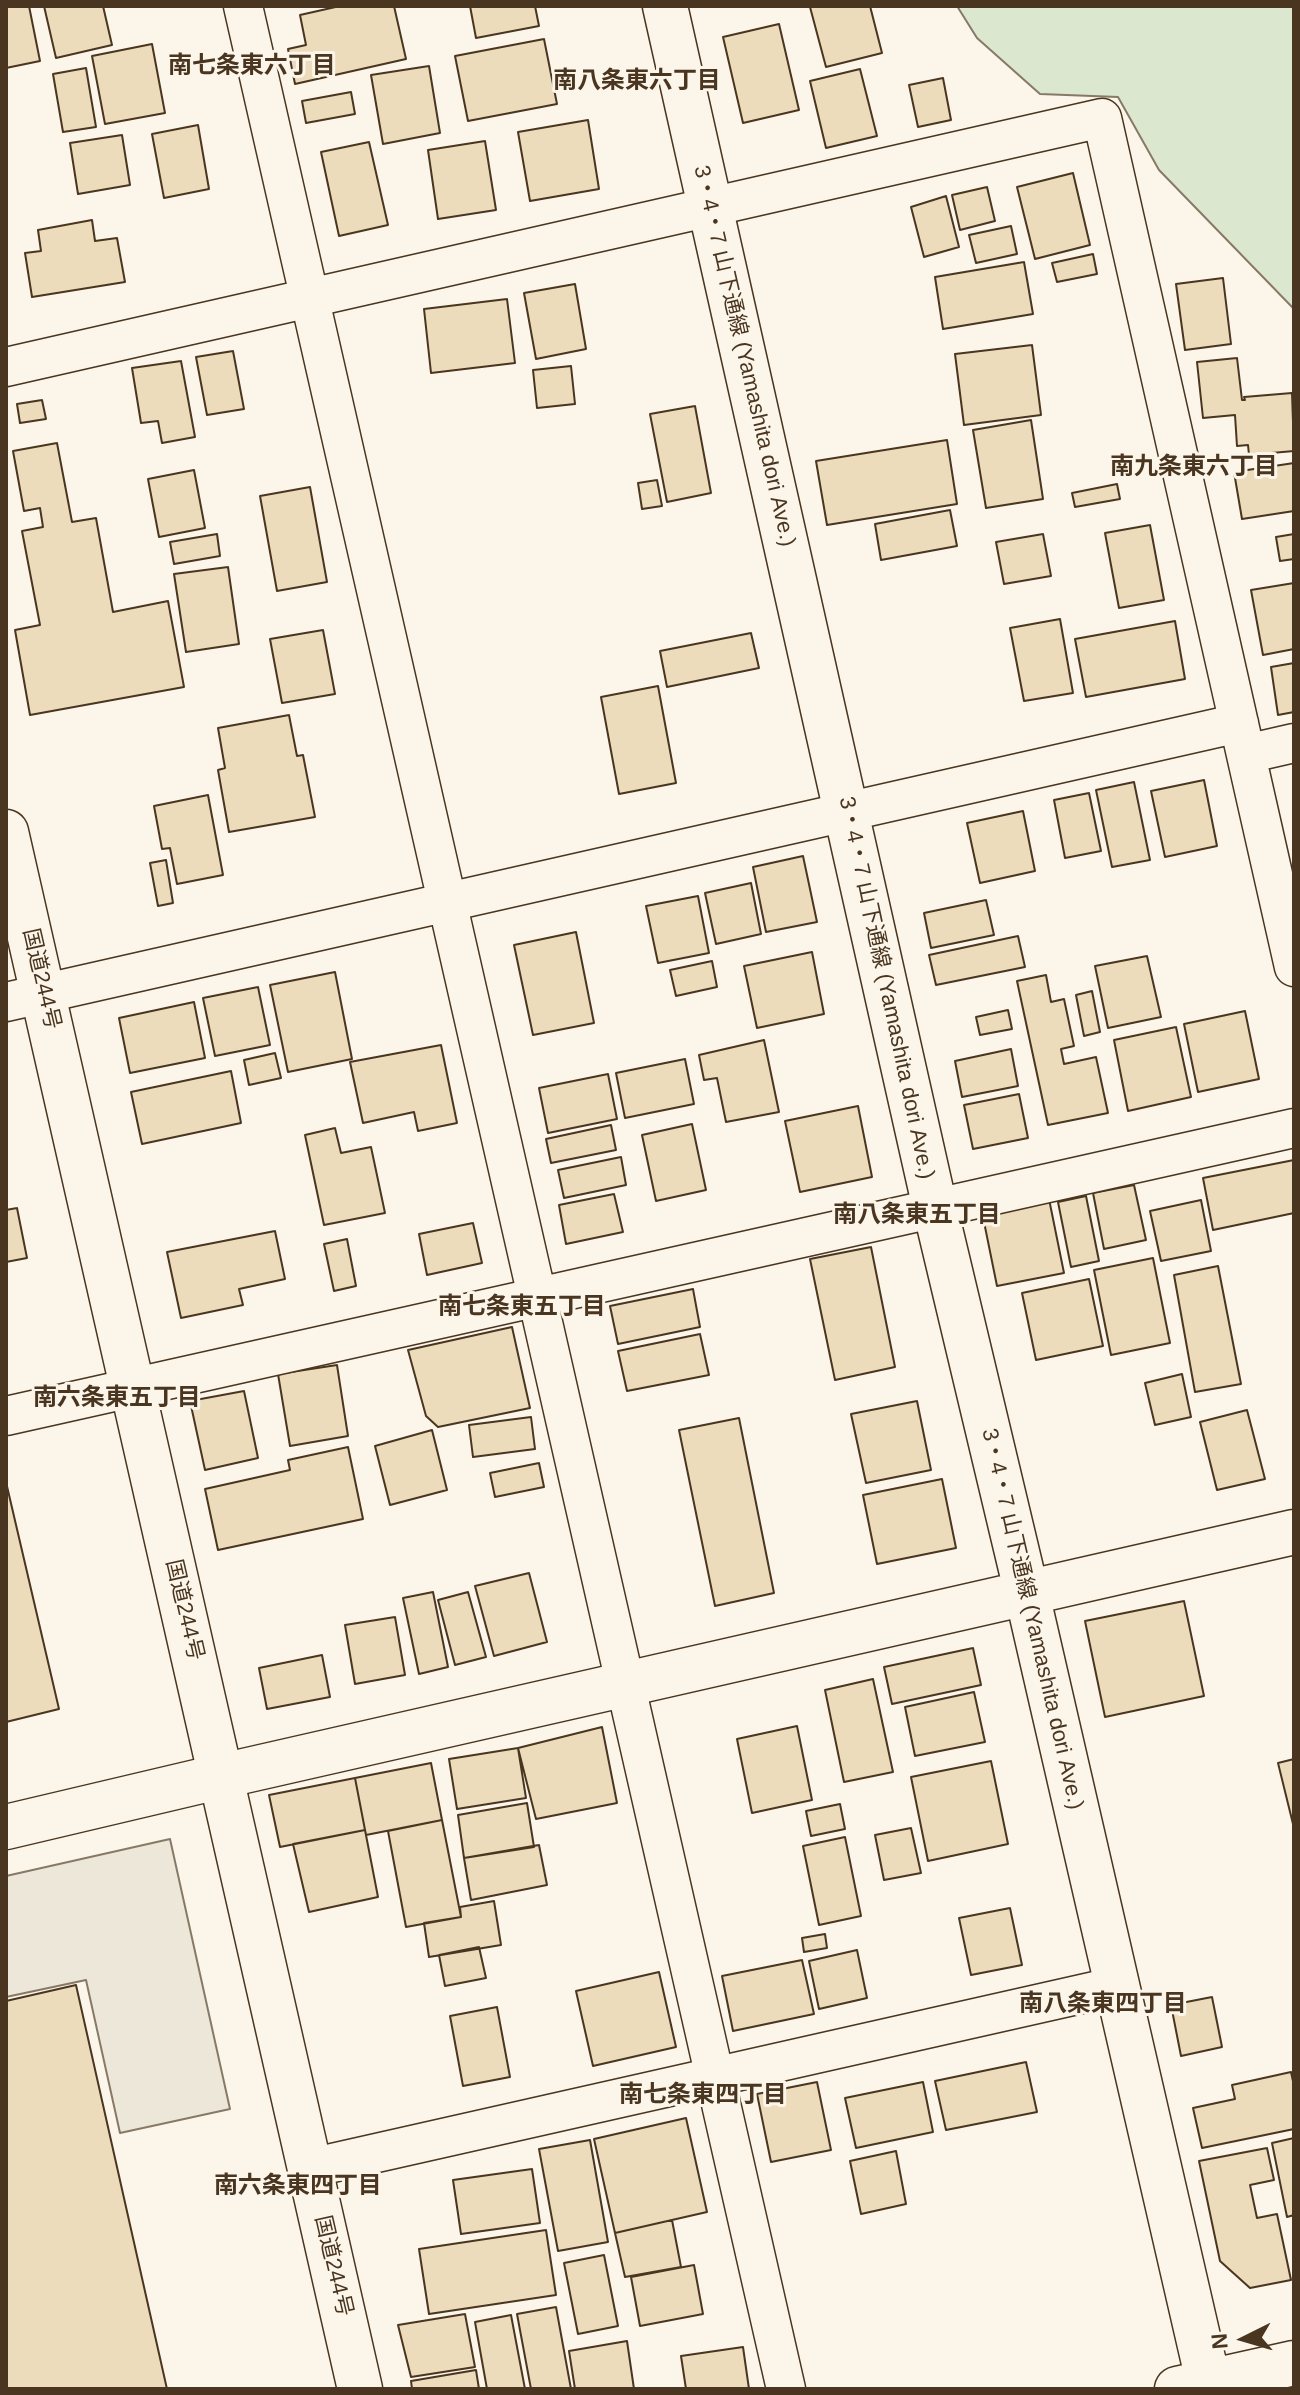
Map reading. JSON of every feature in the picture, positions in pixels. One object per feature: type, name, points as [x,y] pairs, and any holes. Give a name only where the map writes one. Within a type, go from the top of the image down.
[{"type":"main road","name":"3・4・7 山下通線 (Yamashita dori Ave.)","points":[[665,6],[935,1208],[1117,1986],[1199,2387]]},
{"type":"main road","name":"国道244号","points":[[6,832],[25,997],[134,1388],[360,2389]]},
{"type":"main road","points":[[6,1827],[1294,1532]]},
{"type":"main road","points":[[1199,2387],[1294,2363]]},
{"type":"street","points":[[243,6],[786,2389]]},
{"type":"street","points":[[6,367],[1102,118],[1294,967]]},
{"type":"street","points":[[25,997],[848,811],[1242,738],[1294,743]]},
{"type":"street","points":[[6,1416],[1294,1128]]},
{"type":"street","points":[[310,2168],[1117,1986]]},
{"type":"green space","points":[[957,6],[1294,6],[1294,309],[1159,170],[1118,97],[1040,94],[977,38]]},
{"type":"shaded area","points":[[170,1839],[230,2109],[120,2133],[86,1980],[6,1997],[6,1876]]},
{"type":"building","points":[[6,6],[29,6],[40,61],[6,68]]},
{"type":"building","points":[[44,6],[103,6],[112,45],[56,58]]},
{"type":"building","points":[[340,6],[394,6],[406,59],[295,84],[288,49],[306,45],[300,15]]},
{"type":"building","points":[[470,6],[535,6],[539,26],[476,38]]},
{"type":"building","points":[[870,6],[882,53],[826,67],[810,7]]},
{"type":"building","points":[[779,24],[799,110],[743,123],[723,37]]},
{"type":"building","points":[[544,39],[557,104],[468,121],[455,56]]},
{"type":"building","points":[[152,44],[165,113],[105,124],[92,56]]},
{"type":"building","points":[[429,66],[440,133],[383,144],[371,75]]},
{"type":"building","points":[[86,68],[96,127],[63,132],[53,74]]},
{"type":"building","points":[[860,69],[877,136],[826,148],[810,81]]},
{"type":"building","points":[[943,78],[951,120],[918,127],[909,85]]},
{"type":"building","points":[[351,92],[355,114],[306,123],[302,101]]},
{"type":"building","points":[[588,120],[599,189],[530,201],[518,132]]},
{"type":"building","points":[[198,125],[209,189],[164,198],[152,134]]},
{"type":"building","points":[[122,135],[130,185],[78,194],[70,143]]},
{"type":"building","points":[[485,141],[496,210],[438,219],[428,150]]},
{"type":"building","points":[[369,142],[388,225],[339,236],[321,152]]},
{"type":"building","points":[[1073,173],[1090,245],[1035,259],[1017,187]]},
{"type":"building","points":[[987,187],[995,221],[960,230],[952,195]]},
{"type":"building","points":[[946,196],[959,247],[924,257],[911,207]]},
{"type":"building","points":[[92,220],[95,241],[117,238],[125,282],[32,297],[25,253],[41,251],[38,230]]},
{"type":"building","points":[[1011,226],[1017,254],[976,263],[969,235]]},
{"type":"building","points":[[1093,254],[1097,274],[1057,282],[1052,263]]},
{"type":"building","points":[[1024,262],[1033,314],[943,329],[935,277]]},
{"type":"building","points":[[1223,278],[1231,344],[1185,350],[1176,284]]},
{"type":"building","points":[[575,284],[586,349],[536,359],[524,293]]},
{"type":"building","points":[[507,299],[515,363],[431,373],[424,309]]},
{"type":"building","points":[[1032,345],[1041,415],[964,425],[955,354]]},
{"type":"building","points":[[233,351],[244,409],[207,415],[196,357]]},
{"type":"building","points":[[1237,358],[1242,400],[1245,400],[1244,397],[1292,393],[1294,451],[1249,455],[1248,445],[1237,446],[1235,415],[1203,418],[1197,362]]},
{"type":"building","points":[[181,361],[195,437],[162,443],[158,421],[141,423],[132,368]]},
{"type":"building","points":[[571,366],[575,404],[537,408],[533,370]]},
{"type":"building","points":[[42,400],[46,419],[20,423],[17,404]]},
{"type":"building","points":[[695,406],[711,493],[667,502],[650,414]]},
{"type":"building","points":[[1031,420],[1043,499],[986,508],[973,430]]},
{"type":"building","points":[[947,440],[957,504],[827,525],[816,461]]},
{"type":"building","points":[[57,443],[72,522],[96,518],[113,612],[168,601],[184,687],[30,715],[15,630],[40,625],[22,531],[43,527],[40,508],[24,511],[13,451]]},
{"type":"building","points":[[1294,463],[1294,511],[1242,519],[1234,472]]},
{"type":"building","points":[[194,470],[205,528],[159,537],[148,479]]},
{"type":"building","points":[[657,480],[662,506],[642,509],[638,483]]},
{"type":"building","points":[[1117,484],[1120,499],[1075,507],[1072,493]]},
{"type":"building","points":[[310,487],[327,582],[277,591],[260,496]]},
{"type":"building","points":[[950,510],[957,546],[881,560],[875,524]]},
{"type":"building","points":[[1150,525],[1164,600],[1119,608],[1105,533]]},
{"type":"building","points":[[217,534],[220,556],[174,564],[170,542]]},
{"type":"building","points":[[1043,534],[1051,576],[1004,584],[996,542]]},
{"type":"building","points":[[1294,534],[1294,559],[1280,561],[1276,537]]},
{"type":"building","points":[[228,567],[239,644],[186,652],[174,574]]},
{"type":"building","points":[[1294,583],[1294,649],[1263,655],[1251,590]]},
{"type":"building","points":[[1060,619],[1073,693],[1024,701],[1010,628]]},
{"type":"building","points":[[1175,621],[1185,679],[1086,697],[1075,639]]},
{"type":"building","points":[[323,630],[335,694],[282,703],[270,639]]},
{"type":"building","points":[[751,633],[759,668],[667,687],[660,651]]},
{"type":"building","points":[[1294,663],[1294,712],[1278,715],[1271,667]]},
{"type":"building","points":[[658,686],[676,783],[619,794],[601,697]]},
{"type":"building","points":[[289,715],[297,756],[303,755],[315,817],[229,832],[218,770],[225,768],[218,728]]},
{"type":"building","points":[[1204,780],[1217,846],[1165,857],[1151,791]]},
{"type":"building","points":[[1134,782],[1150,860],[1112,867],[1096,790]]},
{"type":"building","points":[[1089,793],[1101,851],[1065,858],[1054,800]]},
{"type":"building","points":[[208,795],[223,875],[177,884],[170,848],[162,849],[154,806]]},
{"type":"building","points":[[1023,811],[1035,871],[980,883],[967,823]]},
{"type":"building","points":[[803,856],[817,922],[766,932],[753,867]]},
{"type":"building","points":[[166,860],[173,903],[158,906],[150,863]]},
{"type":"building","points":[[751,883],[761,934],[716,944],[705,893]]},
{"type":"building","points":[[698,896],[709,953],[658,963],[646,906]]},
{"type":"building","points":[[986,900],[994,935],[931,948],[924,913]]},
{"type":"building","points":[[576,932],[594,1023],[533,1035],[514,945]]},
{"type":"building","points":[[1018,936],[1025,967],[936,985],[929,955]]},
{"type":"building","points":[[812,952],[824,1014],[757,1028],[744,966]]},
{"type":"building","points":[[1147,956],[1161,1017],[1108,1028],[1095,966]]},
{"type":"building","points":[[712,961],[717,987],[676,996],[670,970]]},
{"type":"building","points":[[335,972],[352,1059],[288,1072],[270,985]]},
{"type":"building","points":[[1046,975],[1051,1002],[1064,999],[1074,1046],[1061,1049],[1064,1064],[1096,1057],[1108,1113],[1048,1125],[1017,981]]},
{"type":"building","points":[[258,987],[270,1045],[215,1056],[203,998]]},
{"type":"building","points":[[1092,991],[1100,1032],[1084,1036],[1076,995]]},
{"type":"building","points":[[194,1002],[205,1058],[130,1073],[119,1018]]},
{"type":"building","points":[[1008,1010],[1012,1029],[980,1035],[976,1017]]},
{"type":"building","points":[[1245,1011],[1259,1079],[1198,1092],[1184,1024]]},
{"type":"building","points":[[1176,1027],[1191,1097],[1128,1111],[1114,1040]]},
{"type":"building","points":[[764,1040],[779,1112],[726,1122],[717,1078],[704,1080],[699,1055]]},
{"type":"building","points":[[441,1045],[457,1123],[418,1131],[414,1112],[363,1123],[350,1062]]},
{"type":"building","points":[[1011,1049],[1018,1086],[962,1097],[955,1061]]},
{"type":"building","points":[[275,1053],[281,1078],[249,1085],[244,1060]]},
{"type":"building","points":[[685,1059],[694,1104],[625,1118],[616,1073]]},
{"type":"building","points":[[231,1071],[241,1123],[142,1144],[131,1092]]},
{"type":"building","points":[[608,1074],[617,1119],[548,1133],[539,1088]]},
{"type":"building","points":[[1019,1094],[1028,1138],[973,1149],[964,1105]]},
{"type":"building","points":[[858,1106],[872,1177],[800,1192],[785,1121]]},
{"type":"building","points":[[692,1124],[706,1190],[656,1201],[642,1135]]},
{"type":"building","points":[[611,1125],[616,1150],[551,1163],[546,1139]]},
{"type":"building","points":[[335,1128],[341,1153],[371,1147],[385,1213],[324,1225],[305,1135]]},
{"type":"building","points":[[621,1157],[626,1185],[564,1198],[558,1170]]},
{"type":"building","points":[[1294,1160],[1294,1213],[1213,1230],[1203,1178]]},
{"type":"building","points":[[1134,1185],[1146,1240],[1104,1249],[1093,1193]]},
{"type":"building","points":[[614,1194],[623,1232],[566,1244],[559,1205]]},
{"type":"building","points":[[1086,1196],[1099,1261],[1071,1267],[1058,1202]]},
{"type":"building","points":[[1049,1199],[1064,1273],[997,1286],[982,1212]]},
{"type":"building","points":[[1201,1200],[1211,1251],[1161,1261],[1150,1211]]},
{"type":"building","points":[[17,1208],[27,1258],[6,1262],[6,1210]]},
{"type":"building","points":[[473,1223],[482,1263],[427,1275],[419,1234]]},
{"type":"building","points":[[275,1231],[285,1279],[239,1289],[243,1305],[181,1318],[167,1252]]},
{"type":"building","points":[[347,1239],[356,1286],[334,1291],[324,1244]]},
{"type":"building","points":[[871,1247],[895,1367],[835,1380],[810,1259]]},
{"type":"building","points":[[1153,1258],[1170,1343],[1111,1355],[1094,1270]]},
{"type":"building","points":[[1218,1266],[1241,1384],[1195,1392],[1174,1275]]},
{"type":"building","points":[[1089,1279],[1103,1346],[1036,1360],[1022,1293]]},
{"type":"building","points":[[693,1289],[700,1327],[618,1344],[610,1306]]},
{"type":"building","points":[[512,1327],[530,1408],[438,1427],[426,1416],[408,1350]]},
{"type":"building","points":[[700,1334],[709,1375],[627,1391],[618,1351]]},
{"type":"building","points":[[337,1365],[348,1436],[290,1446],[278,1374]]},
{"type":"building","points":[[1182,1374],[1191,1417],[1155,1425],[1145,1383]]},
{"type":"building","points":[[244,1391],[258,1458],[205,1470],[190,1401]]},
{"type":"building","points":[[917,1401],[931,1470],[866,1483],[851,1414]]},
{"type":"building","points":[[1247,1410],[1265,1479],[1217,1490],[1200,1422]]},
{"type":"building","points":[[531,1417],[535,1449],[473,1457],[469,1425]]},
{"type":"building","points":[[739,1418],[774,1593],[715,1606],[679,1430]]},
{"type":"building","points":[[432,1430],[447,1490],[390,1505],[375,1446]]},
{"type":"building","points":[[348,1447],[363,1519],[218,1550],[205,1489],[290,1470],[288,1460]]},
{"type":"building","points":[[539,1463],[544,1487],[495,1497],[490,1473]]},
{"type":"building","points":[[942,1479],[956,1548],[877,1564],[863,1495]]},
{"type":"building","points":[[6,1482],[59,1709],[6,1722]]},
{"type":"building","points":[[529,1573],[547,1642],[494,1656],[475,1586]]},
{"type":"building","points":[[433,1592],[448,1667],[419,1674],[403,1598]]},
{"type":"building","points":[[468,1592],[486,1657],[455,1665],[438,1600]]},
{"type":"building","points":[[1184,1601],[1204,1696],[1105,1717],[1085,1621]]},
{"type":"building","points":[[395,1617],[405,1675],[355,1684],[345,1625]]},
{"type":"building","points":[[973,1648],[981,1685],[892,1704],[884,1667]]},
{"type":"building","points":[[322,1655],[330,1697],[267,1709],[259,1668]]},
{"type":"building","points":[[873,1679],[893,1772],[844,1782],[825,1690]]},
{"type":"building","points":[[974,1692],[985,1742],[915,1756],[905,1707]]},
{"type":"building","points":[[797,1726],[812,1800],[752,1813],[737,1739]]},
{"type":"building","points":[[602,1727],[617,1803],[536,1819],[518,1748]]},
{"type":"building","points":[[518,1748],[526,1798],[457,1809],[449,1759]]},
{"type":"building","points":[[1294,1759],[1294,1828],[1278,1763]]},
{"type":"building","points":[[991,1761],[1008,1844],[928,1861],[911,1777]]},
{"type":"building","points":[[431,1763],[442,1820],[366,1835],[355,1778]]},
{"type":"building","points":[[355,1778],[365,1830],[280,1847],[269,1795]]},
{"type":"building","points":[[527,1803],[534,1847],[464,1858],[458,1815]]},
{"type":"building","points":[[840,1804],[845,1829],[811,1836],[806,1811]]},
{"type":"building","points":[[442,1820],[461,1917],[406,1927],[388,1831]]},
{"type":"building","points":[[911,1828],[921,1873],[884,1880],[875,1835]]},
{"type":"building","points":[[365,1830],[378,1897],[309,1912],[293,1844]]},
{"type":"building","points":[[845,1837],[861,1916],[819,1925],[803,1846]]},
{"type":"building","points":[[539,1845],[547,1885],[471,1900],[464,1858]]},
{"type":"building","points":[[494,1901],[501,1945],[429,1957],[424,1923],[461,1917],[460,1907]]},
{"type":"building","points":[[1010,1908],[1022,1965],[971,1975],[959,1918]]},
{"type":"building","points":[[825,1934],[827,1948],[804,1952],[802,1938]]},
{"type":"building","points":[[479,1947],[486,1978],[445,1986],[439,1955]]},
{"type":"building","points":[[857,1950],[867,1998],[819,2009],[809,1961]]},
{"type":"building","points":[[802,1960],[814,2014],[733,2031],[722,1976]]},
{"type":"building","points":[[659,1972],[676,2047],[593,2066],[576,1991]]},
{"type":"building","points":[[76,1985],[167,2389],[6,2389],[6,2001]]},
{"type":"building","points":[[1212,1997],[1222,2047],[1181,2056],[1171,2005]]},
{"type":"building","points":[[497,2007],[510,2077],[463,2086],[450,2016]]},
{"type":"building","points":[[1026,2062],[1037,2112],[946,2130],[935,2081]]},
{"type":"building","points":[[1291,2072],[1294,2129],[1202,2148],[1193,2108],[1235,2099],[1232,2085]]},
{"type":"building","points":[[817,2082],[831,2150],[771,2162],[757,2094]]},
{"type":"building","points":[[923,2082],[933,2132],[856,2148],[845,2098]]},
{"type":"building","points":[[686,2118],[707,2212],[615,2233],[594,2139]]},
{"type":"building","points":[[1294,2138],[1294,2215],[1287,2217],[1272,2143]]},
{"type":"building","points":[[590,2140],[608,2242],[558,2251],[539,2149]]},
{"type":"building","points":[[1267,2148],[1274,2180],[1250,2185],[1257,2218],[1277,2214],[1291,2280],[1250,2288],[1220,2261],[1199,2161]]},
{"type":"building","points":[[896,2151],[906,2204],[861,2214],[850,2161]]},
{"type":"building","points":[[532,2169],[540,2223],[461,2234],[453,2180]]},
{"type":"building","points":[[672,2220],[681,2267],[625,2277],[615,2233]]},
{"type":"building","points":[[546,2230],[556,2295],[429,2314],[419,2249]]},
{"type":"building","points":[[604,2255],[618,2326],[578,2334],[564,2263]]},
{"type":"building","points":[[694,2265],[703,2314],[640,2326],[631,2277]]},
{"type":"building","points":[[556,2307],[571,2389],[531,2389],[517,2314]]},
{"type":"building","points":[[465,2314],[475,2367],[411,2377],[398,2325]]},
{"type":"building","points":[[511,2315],[525,2389],[487,2389],[475,2322]]},
{"type":"building","points":[[627,2341],[634,2389],[575,2389],[569,2351]]},
{"type":"building","points":[[743,2347],[749,2389],[686,2389],[681,2356]]},
{"type":"building","points":[[476,2370],[479,2389],[412,2389],[411,2381]]},
{"type":"district","name":"南七条東六丁目","points":[[252,66]]},
{"type":"district","name":"南八条東六丁目","points":[[637,81]]},
{"type":"district","name":"南九条東六丁目","points":[[1194,467]]},
{"type":"district","name":"南八条東五丁目","points":[[917,1215]]},
{"type":"district","name":"南七条東五丁目","points":[[522,1307]]},
{"type":"district","name":"南六条東五丁目","points":[[117,1398]]},
{"type":"district","name":"南八条東四丁目","points":[[1103,2004]]},
{"type":"district","name":"南七条東四丁目","points":[[703,2095]]},
{"type":"district","name":"南六条東四丁目","points":[[298,2186]]}]
